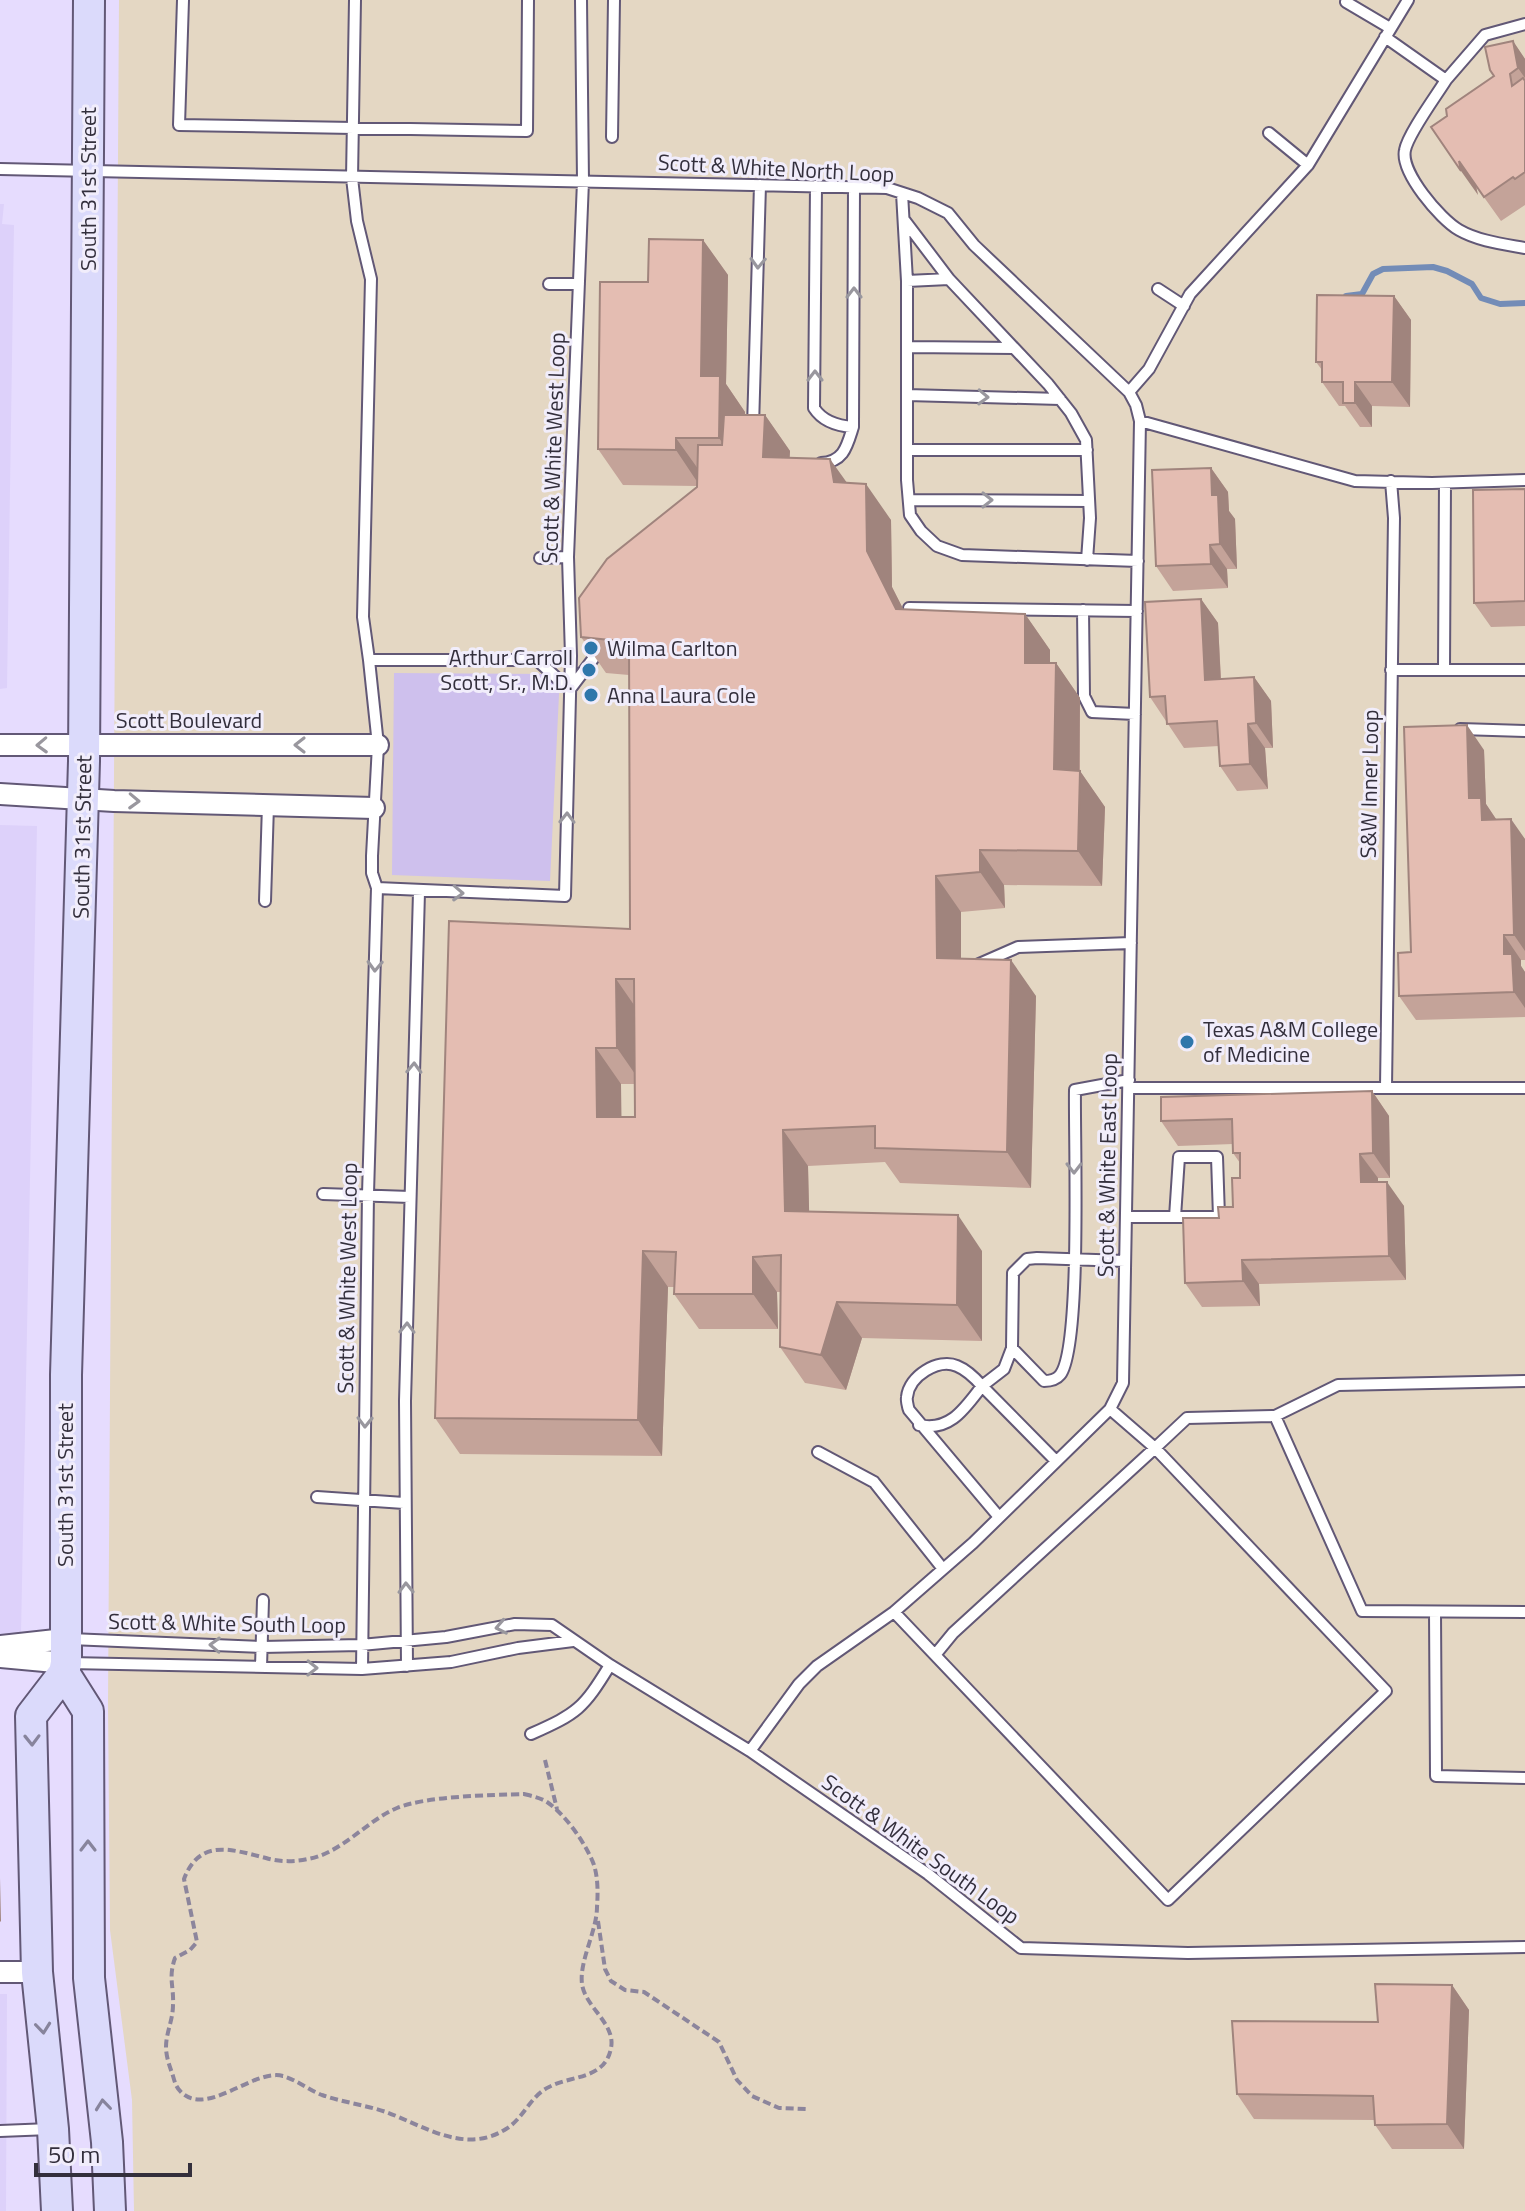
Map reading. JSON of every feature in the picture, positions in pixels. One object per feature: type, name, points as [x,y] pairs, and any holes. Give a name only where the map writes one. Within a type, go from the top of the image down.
[{"type":"main road","name":"South 31st Street","points":[[65,1659],[66,1375],[84,797],[89,0]]},
{"type":"main road","points":[[54,2203],[53,2129],[37,1972],[31,1716],[65,1659]]},
{"type":"main road","points":[[65,1659],[88,1711],[89,1978],[113,2211]]},
{"type":"street","name":"Scott Boulevard","points":[[0,745],[378,745]]},
{"type":"street","points":[[0,794],[114,801],[374,808]]},
{"type":"street","points":[[0,1646],[65,1659]]},
{"type":"street","points":[[0,1657],[65,1659]]},
{"type":"street","points":[[0,1972],[37,1972]]},
{"type":"lane","points":[[183,0],[179,125],[527,131],[528,0]]},
{"type":"lane","name":"Scott & White West Loop","points":[[355,0],[352,178],[357,221],[371,279],[363,617],[378,745],[372,873],[377,888],[368,1194],[362,1669]]},
{"type":"lane","name":"Scott & White West Loop","points":[[419,892],[565,896],[571,656],[568,557],[583,181],[581,0]]},
{"type":"lane","points":[[612,137],[614,0]]},
{"type":"lane","points":[[1408,0],[1308,165],[1190,294],[1149,369],[1129,392],[1140,421],[1355,481],[1445,483],[1525,480]]},
{"type":"lane","points":[[1346,2],[1446,80]]},
{"type":"lane","points":[[1525,24],[1485,35],[1446,80],[1405,148],[1405,165],[1413,182],[1457,229],[1491,242],[1525,248]]},
{"type":"lane","points":[[1269,133],[1308,165]]},
{"type":"lane","name":"Scott & White North Loop","points":[[0,169],[887,188],[948,213],[974,245],[1129,392]]},
{"type":"lane","points":[[757,438],[753,429],[760,185]]},
{"type":"lane","points":[[816,186],[814,408],[819,415],[838,426],[853,427]]},
{"type":"lane","points":[[803,463],[831,463],[839,459],[846,451],[853,427],[854,187]]},
{"type":"lane","points":[[902,193],[907,281],[910,515],[937,546],[962,555],[1138,561]]},
{"type":"lane","points":[[904,219],[949,279],[1060,399],[1086,440],[1089,501],[1087,560]]},
{"type":"lane","points":[[907,281],[949,279]]},
{"type":"lane","points":[[549,284],[579,284]]},
{"type":"lane","points":[[1158,289],[1184,306]]},
{"type":"lane","points":[[907,347],[1014,348]]},
{"type":"lane","points":[[907,395],[1060,399]]},
{"type":"lane","name":"Scott & White East Loop","points":[[750,1751],[799,1684],[817,1666],[894,1612],[943,1569],[1110,1409],[1123,1383],[1140,421]]},
{"type":"lane","points":[[907,450],[1087,450]]},
{"type":"lane","name":"S&W Inner Loop","points":[[1386,1087],[1394,518],[1391,481]]},
{"type":"lane","points":[[1444,670],[1445,483]]},
{"type":"lane","points":[[909,500],[1089,501]]},
{"type":"lane","points":[[540,558],[568,557]]},
{"type":"lane","points":[[569,585],[585,605]]},
{"type":"lane","points":[[909,608],[1137,611]]},
{"type":"lane","points":[[1083,610],[1084,696],[1092,712],[1135,714]]},
{"type":"lane","points":[[537,660],[570,690],[599,651]]},
{"type":"lane","points":[[369,660],[537,660],[571,656]]},
{"type":"lane","points":[[1391,670],[1525,670]]},
{"type":"lane","points":[[1390,727],[1405,728]]},
{"type":"lane","points":[[1450,729],[1525,731]]},
{"type":"lane","points":[[265,901],[268,805]]},
{"type":"lane","points":[[377,888],[419,892],[404,1503],[407,1666]]},
{"type":"lane","points":[[969,969],[1018,947],[1131,943]]},
{"type":"lane","points":[[1012,1348],[1044,1381],[1050,1381],[1062,1373],[1070,1349],[1075,1260],[1075,1090],[1129,1084],[1525,1088]]},
{"type":"lane","points":[[1126,1217],[1175,1217],[1219,1217],[1217,1157],[1179,1157],[1175,1217]]},
{"type":"lane","points":[[323,1194],[410,1197]]},
{"type":"lane","points":[[919,1425],[941,1427],[953,1420],[982,1386],[1004,1369],[1012,1348],[1013,1273],[1018,1266],[1027,1259],[1037,1258],[1125,1261]]},
{"type":"lane","points":[[999,1517],[909,1410],[906,1398],[911,1385],[922,1372],[943,1364],[955,1365],[971,1374],[1056,1461]]},
{"type":"lane","points":[[935,1655],[953,1633],[1187,1418],[1275,1416],[1338,1385],[1525,1381]]},
{"type":"lane","points":[[894,1612],[1168,1900],[1386,1691],[1155,1448],[1110,1409]]},
{"type":"lane","points":[[1275,1416],[1362,1611],[1525,1612]]},
{"type":"lane","points":[[818,1452],[874,1482],[943,1569]]},
{"type":"lane","points":[[317,1497],[404,1503]]},
{"type":"lane","points":[[261,1667],[263,1600]]},
{"type":"lane","points":[[1435,1612],[1436,1776],[1525,1778]]},
{"type":"lane","name":"Scott & White South Loop","points":[[65,1659],[262,1647],[361,1645],[446,1637],[515,1624],[552,1625],[610,1665],[750,1751],[928,1874],[1021,1948],[1188,1953],[1525,1947]]},
{"type":"lane","name":"Scott & White South Loop","points":[[65,1659],[362,1669],[451,1662],[518,1648],[573,1641]]},
{"type":"lane","points":[[531,1734],[566,1718],[587,1701],[610,1665]]},
{"type":"lane","points":[[0,2131],[53,2129]]},
{"type":"path","points":[[545,1760],[558,1811]]},
{"type":"path","points":[[597,1919],[581,1982],[610,2035],[612,2046],[607,2061],[596,2071],[539,2092],[519,2117],[498,2133],[470,2139],[446,2138],[383,2111],[319,2094],[283,2076],[262,2078],[204,2099],[186,2097],[177,2089],[166,2054],[174,1995],[170,1979],[175,1958],[197,1942],[184,1879],[198,1859],[212,1850],[225,1848],[283,1861],[312,1859],[398,1807],[440,1800],[524,1794],[545,1800],[558,1811],[593,1864],[598,1887],[597,1919],[605,1969],[611,1981],[625,1990],[644,1992],[719,2042],[737,2080],[752,2096],[779,2108],[806,2109]]},
{"type":"shaded area","points":[[119,0],[1525,0],[1525,2211],[134,2211],[132,2100],[110,1930],[108,1704]]},
{"type":"shaded area","points":[[0,204],[4,204],[2,224],[14,225],[7,688],[0,689]]},
{"type":"shaded area","points":[[394,673],[560,674],[550,881],[392,875]]},
{"type":"shaded area","points":[[0,825],[37,826],[21,1634],[0,1634]]},
{"type":"shaded area","points":[[0,1994],[7,1994],[6,2211],[0,2211]]},
{"type":"building","points":[[1513,41],[1518,68],[1510,74],[1512,86],[1523,78],[1525,81],[1525,172],[1484,197],[1459,161],[1461,171],[1431,127],[1447,116],[1446,109],[1494,76],[1485,47]]},
{"type":"building","points":[[649,239],[703,240],[701,376],[720,376],[719,438],[676,438],[676,450],[598,449],[600,282],[648,282]]},
{"type":"building","points":[[1317,295],[1394,296],[1392,382],[1355,382],[1355,403],[1343,403],[1343,382],[1322,382],[1322,362],[1316,362]]},
{"type":"building","points":[[724,415],[765,415],[763,457],[830,459],[834,482],[866,484],[867,551],[896,609],[1025,614],[1025,663],[1056,663],[1054,769],[1080,771],[1078,851],[980,850],[980,872],[936,876],[937,958],[1011,960],[1007,1152],[875,1148],[875,1126],[783,1130],[785,1211],[958,1215],[957,1305],[837,1302],[821,1355],[780,1347],[781,1255],[753,1257],[753,1294],[674,1294],[676,1252],[643,1251],[638,1420],[435,1418],[449,921],[630,929],[629,642],[581,637],[579,598],[607,559],[697,487],[698,445],[722,445]],"holes":[[[616,979],[634,979],[635,1117],[597,1117],[596,1048],[617,1048]]]},
{"type":"building","points":[[1211,468],[1212,495],[1218,495],[1220,544],[1210,545],[1211,564],[1156,566],[1152,470]]},
{"type":"building","points":[[1525,489],[1525,601],[1474,603],[1473,490]]},
{"type":"building","points":[[1201,599],[1205,680],[1254,677],[1256,723],[1248,724],[1250,764],[1220,766],[1217,721],[1167,724],[1165,696],[1150,697],[1145,602]]},
{"type":"building","points":[[1467,725],[1469,798],[1481,798],[1482,820],[1511,819],[1514,935],[1504,935],[1504,954],[1512,954],[1514,992],[1399,996],[1398,953],[1411,952],[1404,727]]},
{"type":"building","points":[[1372,1091],[1373,1153],[1360,1154],[1361,1182],[1387,1182],[1389,1256],[1242,1260],[1243,1281],[1185,1283],[1183,1218],[1219,1218],[1218,1207],[1233,1207],[1232,1178],[1240,1178],[1240,1153],[1233,1153],[1232,1119],[1161,1121],[1161,1097]]},
{"type":"building","points":[[1375,1984],[1452,1985],[1447,2124],[1375,2125],[1373,2096],[1237,2094],[1232,2021],[1378,2022]]},
{"type":"waterway","points":[[1346,296],[1362,294],[1373,274],[1383,269],[1433,267],[1472,284],[1481,298],[1500,304],[1525,303]]},
{"type":"place","name":"Wilma Carlton","points":[[591,648]]},
{"type":"place","name":"Arthur Carroll Scott, Sr., M.D.","points":[[589,670]]},
{"type":"place","name":"Anna Laura Cole","points":[[591,695]]},
{"type":"place","name":"Texas A&M College of Medicine","points":[[1187,1042]]}]
